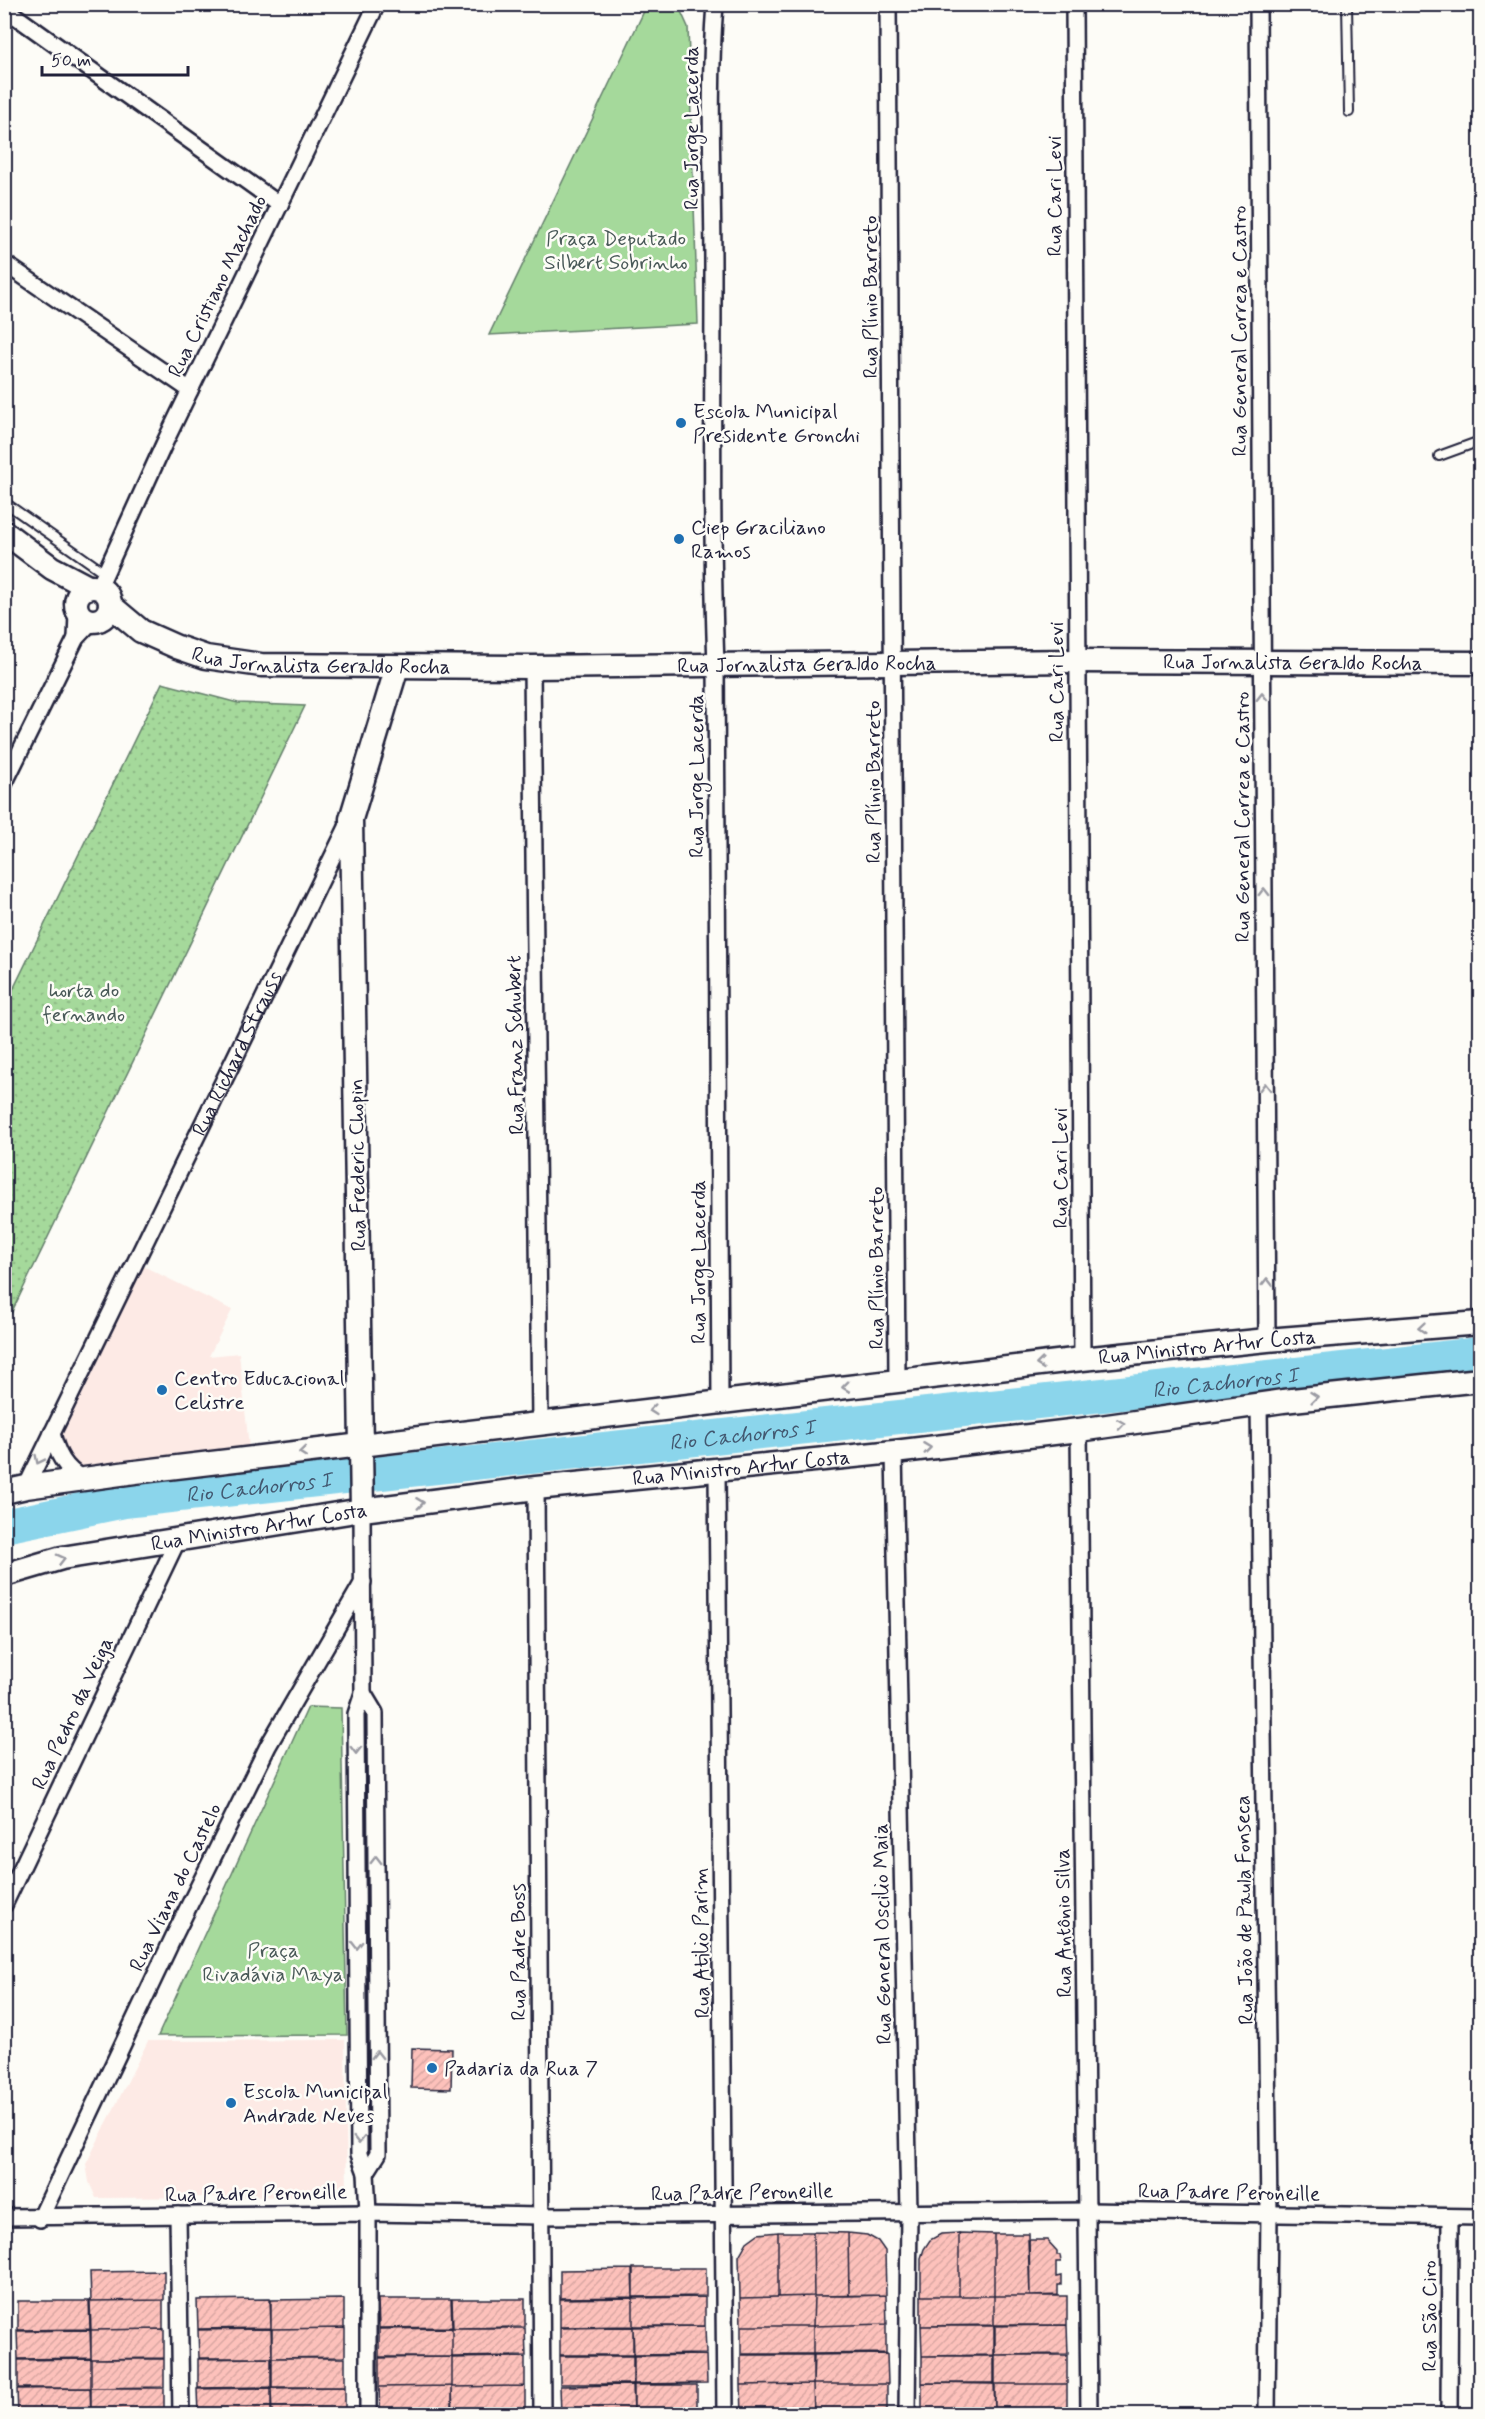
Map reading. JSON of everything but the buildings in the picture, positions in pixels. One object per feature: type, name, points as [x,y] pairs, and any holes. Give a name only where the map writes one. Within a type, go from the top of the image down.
[{"type":"street","name":"Rua Cristiano Machado","points":[[4,784],[91,605],[190,390],[377,4]]},
{"type":"street","name":"Rua Jorge Lacerda","points":[[715,4],[710,89],[720,1403]]},
{"type":"street","name":"Rua Plínio Barreto","points":[[888,4],[897,1380]]},
{"type":"street","name":"Rua Cari Levi","points":[[1074,4],[1082,1359]]},
{"type":"street","name":"Rua General Correa e Castro","points":[[1258,4],[1267,1340]]},
{"type":"street","points":[[4,8],[280,205]]},
{"type":"street","points":[[4,264],[190,390]]},
{"type":"street","name":"Rua Jornalista Geraldo Rocha","points":[[4,532],[52,568],[91,605],[177,647],[233,663],[397,667],[1077,661],[1480,663]]},
{"type":"street","name":"Rua Franz Schubert","points":[[532,666],[540,1423]]},
{"type":"street","name":"Rua Richard Strauss","points":[[15,1490],[52,1433],[351,819],[397,667]]},
{"type":"street","points":[[4,768],[18,758]]},
{"type":"street","name":"Rua Frederic Chopin","points":[[351,819],[362,1502]]},
{"type":"street","name":"Rua Ministro Artur Costa","points":[[15,1490],[83,1479],[361,1453],[540,1423],[897,1380],[1267,1340],[1480,1323]]},
{"type":"street","name":"Rua Ministro Artur Costa","points":[[4,1575],[62,1558],[178,1539],[362,1502],[717,1472],[1079,1430],[1259,1404],[1480,1380]]},
{"type":"street","name":"Rua João de Paula Fonseca","points":[[1259,1404],[1269,2212],[1267,2415]]},
{"type":"street","name":"Rua Antônio Silva","points":[[1079,1430],[1089,2415]]},
{"type":"street","points":[[52,1433],[61,1460],[70,1472],[83,1479]]},
{"type":"street","name":"Rua General Oscilio Maia","points":[[894,1452],[909,2212],[907,2415]]},
{"type":"street","name":"Rua Atilio Parim","points":[[717,1472],[725,2415]]},
{"type":"street","name":"Rua Padre Boss","points":[[536,1488],[542,2415]]},
{"type":"street","points":[[362,1502],[363,1693],[356,1714],[359,2154],[366,2173],[368,2213],[368,2415]]},
{"type":"street","name":"Rua Pedro da Veiga","points":[[4,1905],[178,1539]]},
{"type":"street","name":"Rua Viana do Castelo","points":[[40,2219],[174,1936],[268,1746],[363,1582]]},
{"type":"street","name":"Rua Padre Peroneille","points":[[4,2217],[40,2219],[368,2213],[540,2216],[1087,2211],[1480,2217]]},
{"type":"street","points":[[178,2215],[181,2415]]},
{"type":"street","name":"Rua São Ciro","points":[[1449,2415],[1450,2217]]},
{"type":"lane","points":[[1347,4],[1349,112]]},
{"type":"lane","points":[[1439,456],[1480,441]]},
{"type":"lane","name":"Rua Jornalista Geraldo Rocha","points":[[4,502],[91,605]]},
{"type":"shaded area","name":"Centro Educacional Celistre","points":[[143,1266],[232,1310],[209,1356],[239,1353],[250,1457],[95,1473],[80,1467],[67,1452],[62,1436],[65,1423]]},
{"type":"shaded area","name":"Escola Municipal Andrade Neves","points":[[345,2040],[347,2196],[96,2198],[89,2182],[86,2164],[148,2041]]},
{"type":"green space","name":"Praça Deputado Silbert Sobrinho","points":[[647,5],[678,5],[688,27],[698,324],[489,335]]},
{"type":"green space","name":"horta do fernando","points":[[162,683],[238,703],[305,706],[5,1326],[5,1006]]},
{"type":"green space","name":"Praça Rivadávia Maya","points":[[308,1707],[341,1708],[347,2035],[158,2036]]},
{"type":"waterway","name":"Rio Cachorros I","points":[[4,1526],[124,1501],[1480,1354]]},
{"type":"place","name":"Escola Municipal Presidente Gronchi","points":[[681,423]]},
{"type":"place","name":"Ciep Graciliano Ramos","points":[[679,539]]},
{"type":"place","name":"Centro Educacional Celistre","points":[[162,1390]]},
{"type":"place","name":"Padaria da Rua 7","points":[[432,2068]]},
{"type":"place","name":"Escola Municipal Andrade Neves","points":[[231,2103]]}]
